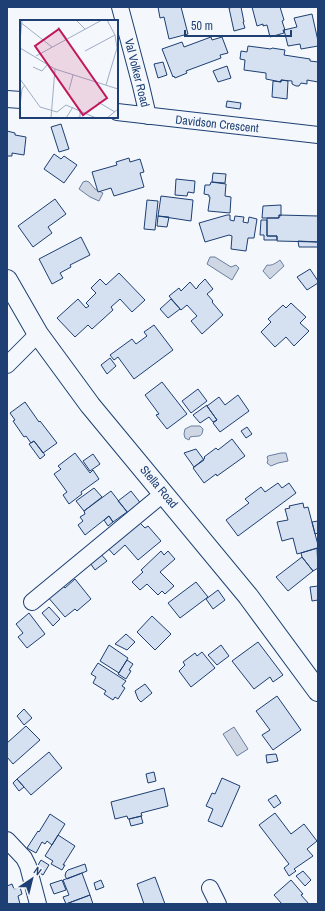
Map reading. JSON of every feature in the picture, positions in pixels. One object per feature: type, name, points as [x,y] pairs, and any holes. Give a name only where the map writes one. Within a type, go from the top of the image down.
[{"type":"main road","name":"Stella Road","points":[[7,280],[38,334],[90,404],[248,596],[318,691]]},
{"type":"street","name":"Val Volker Road","points":[[120,7],[148,116]]},
{"type":"street","points":[[7,99],[20,100]]},
{"type":"street","name":"Davidson Crescent","points":[[118,112],[318,135]]},
{"type":"street","points":[[7,365],[38,334]]},
{"type":"street","points":[[32,602],[164,493]]},
{"type":"street","points":[[10,844],[24,858],[28,866],[38,904]]},
{"type":"street","points":[[210,888],[218,904]]},
{"type":"shaded area","points":[[83,182],[89,182],[95,189],[103,193],[99,201],[90,197],[79,189]]},
{"type":"shaded area","points":[[210,257],[215,257],[231,267],[236,265],[239,268],[232,280],[207,264]]},
{"type":"shaded area","points":[[280,260],[284,266],[270,279],[263,271],[267,265],[272,265]]},
{"type":"shaded area","points":[[191,426],[200,426],[203,429],[201,435],[190,437],[189,440],[185,438],[184,434],[185,429]]},
{"type":"shaded area","points":[[286,453],[288,461],[271,466],[267,463],[268,456]]},
{"type":"shaded area","points":[[234,727],[248,749],[237,756],[223,734]]},
{"type":"building","points":[[158,7],[181,7],[188,34],[169,39],[164,17],[160,18]]},
{"type":"building","points":[[241,7],[245,28],[234,31],[229,8]]},
{"type":"building","points":[[252,7],[280,7],[284,20],[282,21],[285,30],[283,30],[284,33],[270,37],[267,25],[263,26],[263,24],[257,26]]},
{"type":"building","points":[[312,14],[318,46],[301,49],[300,44],[288,46],[284,30],[297,27],[294,18]]},
{"type":"building","points":[[211,37],[212,40],[222,37],[228,53],[220,55],[221,58],[186,71],[187,73],[175,78],[174,76],[173,77],[162,49],[182,42],[184,47]]},
{"type":"building","points":[[248,46],[285,50],[284,55],[310,59],[310,61],[318,62],[318,82],[307,80],[307,84],[301,83],[299,86],[296,86],[292,84],[292,81],[281,80],[281,82],[266,79],[266,73],[244,70],[245,60],[240,59],[241,51],[247,52]]},
{"type":"building","points":[[163,62],[167,75],[158,78],[154,64]]},
{"type":"building","points":[[227,66],[231,78],[218,82],[213,71]]},
{"type":"building","points":[[281,80],[288,81],[287,99],[272,97],[273,81],[281,82]]},
{"type":"building","points":[[227,101],[241,103],[240,109],[226,107]]},
{"type":"building","points":[[61,124],[69,149],[59,152],[51,127]]},
{"type":"building","points":[[7,131],[15,133],[15,135],[26,137],[24,155],[12,153],[12,156],[7,156]]},
{"type":"building","points":[[54,154],[61,159],[64,156],[77,165],[64,183],[44,169]]},
{"type":"building","points":[[129,158],[130,162],[140,159],[144,172],[140,173],[144,187],[114,196],[111,188],[98,192],[92,172],[117,165],[116,162]]},
{"type":"building","points":[[213,173],[226,174],[225,183],[212,182]]},
{"type":"building","points":[[176,179],[195,181],[194,193],[188,192],[187,196],[175,195]]},
{"type":"building","points":[[211,182],[226,184],[225,196],[231,197],[230,213],[208,211],[210,197],[209,195],[204,194],[205,185],[210,185]]},
{"type":"building","points":[[161,196],[193,200],[191,221],[158,216]]},
{"type":"building","points":[[55,199],[66,214],[48,227],[52,233],[33,247],[18,226]]},
{"type":"building","points":[[147,200],[158,201],[155,230],[144,229]]},
{"type":"building","points":[[281,205],[281,216],[279,215],[279,218],[262,218],[263,206]]},
{"type":"building","points":[[230,215],[230,220],[234,221],[235,216],[244,217],[243,222],[248,223],[249,217],[257,219],[254,238],[248,238],[246,251],[231,249],[232,236],[229,235],[205,242],[199,223]]},
{"type":"building","points":[[279,215],[318,216],[318,242],[277,241],[277,236],[267,236],[267,218],[279,218]]},
{"type":"building","points":[[158,216],[169,217],[167,227],[157,226]]},
{"type":"building","points":[[261,220],[267,220],[267,236],[277,236],[277,240],[264,240],[264,235],[260,235]]},
{"type":"building","points":[[81,237],[90,255],[70,265],[71,267],[60,273],[63,278],[52,284],[39,259]]},
{"type":"building","points":[[298,241],[318,242],[318,247],[299,247]]},
{"type":"building","points":[[310,269],[318,283],[307,290],[297,277]]},
{"type":"building","points":[[119,273],[145,300],[132,312],[120,299],[111,307],[113,310],[92,329],[88,325],[75,337],[57,318],[78,299],[86,308],[89,306],[86,303],[96,293],[91,288],[100,279],[106,285]]},
{"type":"building","points":[[205,279],[213,289],[207,294],[223,315],[202,334],[191,321],[197,316],[187,305],[181,310],[169,296],[179,288],[181,291],[190,282],[196,289]]},
{"type":"building","points":[[171,299],[180,309],[168,318],[160,309]]},
{"type":"building","points":[[291,303],[306,317],[300,323],[309,331],[294,346],[286,337],[275,347],[261,332],[271,322],[268,319],[283,305],[286,308]]},
{"type":"building","points":[[154,325],[173,350],[134,379],[118,357],[114,360],[110,355],[132,339],[136,344],[147,336],[144,332]]},
{"type":"building","points":[[110,358],[116,366],[107,374],[101,365]]},
{"type":"building","points":[[162,382],[187,414],[167,429],[156,415],[159,414],[145,395]]},
{"type":"building","points":[[198,389],[207,401],[191,413],[182,401]]},
{"type":"building","points":[[238,395],[249,411],[220,432],[213,423],[217,420],[207,406],[219,397],[225,405]]},
{"type":"building","points":[[25,402],[39,422],[40,421],[57,443],[43,453],[34,441],[31,443],[26,436],[24,437],[13,421],[15,420],[10,413]]},
{"type":"building","points":[[207,405],[217,420],[213,422],[209,417],[200,423],[193,415]]},
{"type":"building","points":[[247,427],[252,434],[246,438],[241,431]]},
{"type":"building","points":[[232,439],[245,456],[217,476],[216,474],[204,483],[193,468],[216,448],[218,450]]},
{"type":"building","points":[[34,441],[45,455],[40,459],[29,444]]},
{"type":"building","points":[[196,449],[204,460],[194,467],[184,453]]},
{"type":"building","points":[[75,453],[90,473],[93,470],[99,479],[81,492],[82,494],[69,504],[63,495],[67,492],[54,474],[61,469],[58,466]]},
{"type":"building","points":[[93,454],[100,464],[90,471],[83,461]]},
{"type":"building","points":[[278,483],[282,488],[289,483],[296,493],[238,536],[226,520],[249,503],[245,499],[261,487],[265,492]]},
{"type":"building","points":[[94,488],[102,497],[84,511],[76,501]]},
{"type":"building","points":[[111,491],[127,512],[113,522],[109,516],[85,535],[78,525],[83,521],[80,517],[85,514],[84,511]]},
{"type":"building","points":[[131,491],[142,505],[130,515],[118,501]]},
{"type":"building","points":[[303,503],[304,508],[308,507],[318,548],[297,554],[293,538],[282,541],[277,522],[288,520],[285,509],[290,508],[289,506]]},
{"type":"building","points":[[109,516],[113,522],[108,526],[104,520]]},
{"type":"building","points":[[137,520],[145,528],[148,526],[161,541],[138,560],[125,545],[114,555],[106,546]]},
{"type":"building","points":[[318,521],[318,533],[315,534],[312,522]]},
{"type":"building","points":[[317,548],[318,568],[313,571],[302,557],[301,553]]},
{"type":"building","points":[[161,551],[164,555],[168,551],[175,559],[160,572],[174,586],[165,594],[162,591],[158,595],[147,584],[140,590],[132,582],[143,572],[141,570]]},
{"type":"building","points":[[99,552],[107,561],[95,570],[88,560]]},
{"type":"building","points":[[302,557],[313,571],[288,591],[276,577]]},
{"type":"building","points":[[75,579],[91,599],[77,611],[75,609],[65,617],[47,596],[62,584],[65,588]]},
{"type":"building","points":[[196,582],[208,597],[180,618],[168,603]]},
{"type":"building","points":[[318,586],[318,600],[312,601],[310,587]]},
{"type":"building","points":[[218,590],[225,600],[213,609],[206,599]]},
{"type":"building","points":[[49,607],[60,619],[53,626],[42,613]]},
{"type":"building","points":[[29,613],[45,634],[27,648],[18,637],[23,633],[16,624]]},
{"type":"building","points":[[152,616],[171,634],[155,650],[137,632]]},
{"type":"building","points":[[126,634],[135,642],[127,650],[115,644]]},
{"type":"building","points":[[258,642],[283,675],[273,682],[270,677],[254,689],[232,661]]},
{"type":"building","points":[[109,645],[128,658],[119,673],[100,661]]},
{"type":"building","points":[[221,645],[229,656],[217,665],[208,655]]},
{"type":"building","points":[[202,652],[215,668],[191,687],[179,671],[185,665],[183,662],[195,653],[197,656]]},
{"type":"building","points":[[127,660],[133,664],[126,679],[118,674]]},
{"type":"building","points":[[98,663],[126,681],[122,686],[125,688],[118,699],[115,697],[113,700],[104,694],[106,691],[93,683],[96,677],[91,674]]},
{"type":"building","points":[[145,684],[152,693],[141,702],[135,691]]},
{"type":"building","points":[[277,696],[301,730],[273,750],[262,735],[270,730],[256,711]]},
{"type":"building","points":[[24,709],[32,718],[24,725],[17,716]]},
{"type":"building","points":[[26,726],[40,740],[13,764],[7,757],[7,743]]},
{"type":"building","points":[[49,752],[62,768],[31,795],[17,779]]},
{"type":"building","points":[[276,754],[278,761],[267,763],[266,755]]},
{"type":"building","points":[[154,772],[156,781],[148,783],[146,774]]},
{"type":"building","points":[[222,778],[240,786],[222,827],[208,821],[213,809],[206,806],[212,793],[215,794]]},
{"type":"building","points":[[17,779],[24,787],[19,791],[13,783]]},
{"type":"building","points":[[164,788],[168,806],[141,813],[142,816],[128,819],[127,816],[115,819],[111,802]]},
{"type":"building","points":[[276,795],[281,803],[274,808],[268,800]]},
{"type":"building","points":[[275,813],[291,834],[304,824],[317,841],[307,849],[313,856],[294,869],[296,871],[289,876],[284,868],[289,864],[259,825]]},
{"type":"building","points":[[50,814],[65,824],[52,845],[47,841],[45,844],[42,842],[36,853],[27,848]]},
{"type":"building","points":[[141,816],[143,823],[131,826],[129,819]]},
{"type":"building","points":[[58,835],[75,846],[63,865],[65,865],[62,870],[51,864],[53,861],[45,856]]},
{"type":"building","points":[[41,860],[49,865],[43,875],[35,870]]},
{"type":"building","points":[[85,864],[87,871],[67,879],[65,876],[68,870]]},
{"type":"building","points":[[303,871],[311,880],[305,886],[296,876]]},
{"type":"building","points":[[82,873],[90,895],[66,904],[63,897],[69,895],[63,880]]},
{"type":"building","points":[[155,877],[165,904],[144,904],[137,884]]},
{"type":"building","points":[[62,880],[66,890],[54,894],[50,884]]},
{"type":"building","points":[[101,880],[104,887],[96,890],[94,883]]},
{"type":"building","points":[[291,880],[309,904],[282,904],[274,895]]},
{"type":"building","points":[[12,884],[14,889],[20,887],[22,894],[18,896],[20,904],[7,904],[7,886]]},
{"type":"building","points":[[90,895],[93,904],[66,904]]}]
